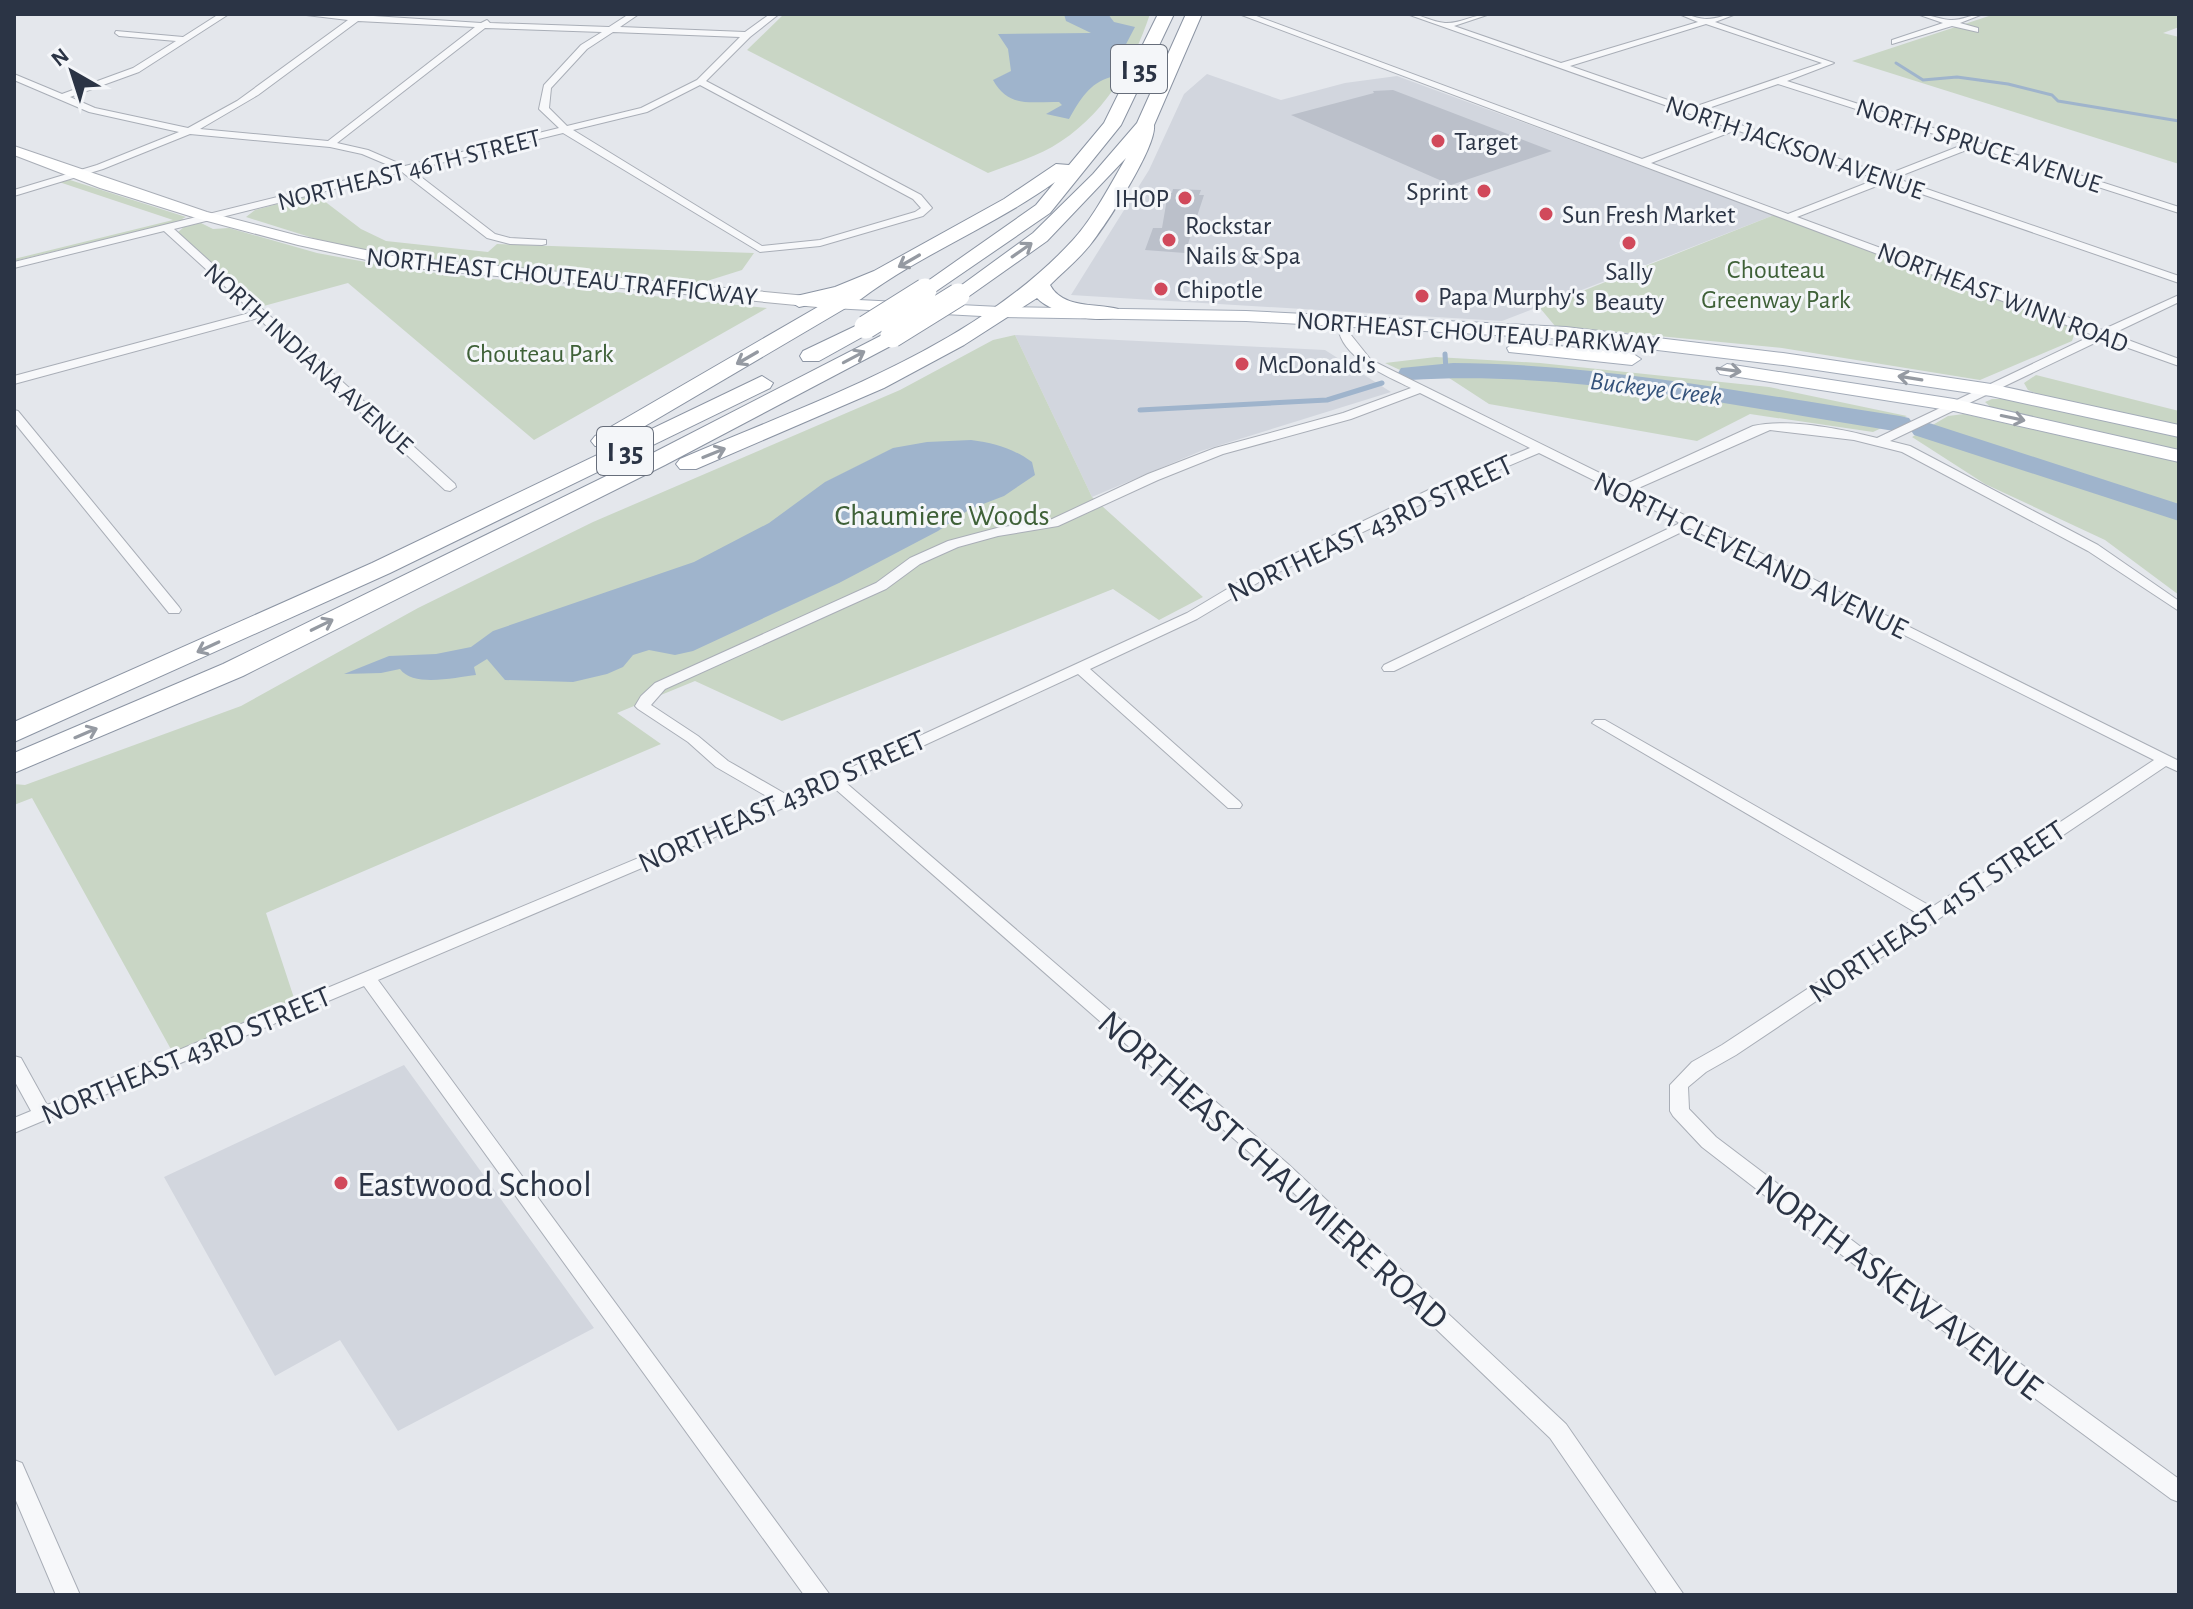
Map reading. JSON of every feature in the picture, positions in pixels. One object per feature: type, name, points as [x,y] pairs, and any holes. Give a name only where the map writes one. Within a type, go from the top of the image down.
[{"type":"highway","name":"I 35","points":[[14,733],[381,568],[610,459],[866,327],[1043,209],[1112,125],[1166,14]]},
{"type":"highway","name":"I 35","points":[[14,764],[233,670],[657,460],[892,336],[958,295],[1040,237],[1100,178],[1145,125],[1194,14]]},
{"type":"highway","points":[[381,568],[1038,186],[1112,125]]},
{"type":"highway","points":[[460,557],[829,406],[956,340],[1039,284],[1082,242],[1135,159],[1146,133],[1145,125]]},
{"type":"highway","points":[[793,331],[799,322],[799,313],[790,300],[842,293],[870,283]]},
{"type":"highway","points":[[1039,284],[1047,298],[1058,303],[1111,313]]},
{"type":"highway","points":[[956,340],[1026,319]]},
{"type":"main road","name":"NORTHEAST CHOUTEAU TRAFFICWAY","points":[[14,150],[77,174],[217,217],[333,249],[394,261],[838,304]]},
{"type":"main road","points":[[838,304],[1000,312]]},
{"type":"main road","name":"NORTHEAST CHOUTEAU PARKWAY","points":[[1000,312],[1111,313],[1344,329],[1690,365],[1954,405],[2179,456]]},
{"type":"main road","name":"NORTHEAST CHOUTEAU PARKWAY","points":[[1000,312],[1026,319],[1535,332],[1783,359],[1991,390],[2179,431]]},
{"type":"main road","points":[[1483,345],[1520,339],[1535,332]]},
{"type":"street","points":[[63,97],[136,70],[225,14]]},
{"type":"street","points":[[302,14],[747,35]]},
{"type":"street","points":[[330,144],[501,14]]},
{"type":"street","points":[[635,14],[584,47],[547,87],[544,109],[567,131],[760,249],[780,250],[840,237],[919,214],[927,208],[917,197],[700,82]]},
{"type":"street","name":"NORTHEAST 46TH STREET","points":[[14,265],[644,110],[700,82],[747,35],[775,14]]},
{"type":"street","name":"NORTHEAST WINN ROAD","points":[[1243,14],[2179,363]]},
{"type":"street","name":"NORTH JACKSON AVENUE","points":[[1411,14],[2179,280]]},
{"type":"street","points":[[1445,26],[1486,14]]},
{"type":"street","points":[[1683,14],[1830,63],[1691,111]]},
{"type":"street","points":[[1561,66],[1732,14]]},
{"type":"street","points":[[1921,14],[1975,30]]},
{"type":"street","points":[[1895,42],[1979,14]]},
{"type":"street","points":[[14,193],[77,174],[187,131],[237,104],[359,17]]},
{"type":"street","points":[[119,33],[182,39]]},
{"type":"street","points":[[14,77],[92,110],[187,131],[330,144],[380,157],[404,169],[491,236],[510,241],[542,242]]},
{"type":"street","name":"NORTH SPRUCE AVENUE","points":[[1778,81],[2179,210]]},
{"type":"street","points":[[1641,163],[1735,127]]},
{"type":"street","points":[[1789,217],[1974,144]]},
{"type":"street","name":"NORTH INDIANA AVENUE","points":[[168,229],[450,487]]},
{"type":"street","points":[[1881,441],[2179,298]]},
{"type":"street","points":[[14,380],[259,314]]},
{"type":"street","name":"NORTH CLEVELAND AVENUE","points":[[1344,329],[1367,362],[2172,763]]},
{"type":"street","points":[[788,802],[722,764],[693,739],[643,706],[652,692],[881,586],[915,561],[953,544],[997,532],[1053,523],[1153,477],[1219,451],[1347,416],[1420,389]]},
{"type":"street","points":[[14,414],[174,610]]},
{"type":"street","points":[[1622,491],[1757,429],[1770,426],[1881,441],[1924,457],[2093,548],[2179,607]]},
{"type":"street","name":"NORTHEAST 43RD STREET","points":[[14,1126],[788,802],[1192,616],[1259,576],[1413,503],[1538,449]]},
{"type":"street","points":[[1389,668],[1688,524]]},
{"type":"street","points":[[1079,667],[1234,805]]},
{"type":"street","points":[[1600,723],[1932,914]]},
{"type":"street","name":"NORTHEAST 41ST STREET","points":[[1710,1062],[1932,914],[2172,763]]},
{"type":"street","name":"NORTHEAST CHAUMIERE ROAD","points":[[835,781],[1281,1169],[1558,1431],[1672,1595]]},
{"type":"street","points":[[368,979],[818,1595]]},
{"type":"street","name":"NORTH ASKEW AVENUE","points":[[1710,1062],[1679,1085],[1680,1111],[1709,1142],[1883,1276],[2179,1492]]},
{"type":"street","points":[[14,1063],[43,1115]]},
{"type":"street","points":[[14,1470],[68,1595]]},
{"type":"shaded area","points":[[1207,74],[1281,100],[1345,83],[1397,76],[1774,215],[1502,321],[1071,295],[1149,170],[1184,94]]},
{"type":"shaded area","points":[[1015,335],[1325,350],[1391,392],[1201,451],[1092,497]]},
{"type":"shaded area","points":[[404,1065],[594,1328],[398,1431],[340,1340],[275,1376],[164,1177]]},
{"type":"green space","points":[[784,14],[1150,14],[1124,72],[1086,122],[1052,147],[988,173],[747,50]]},
{"type":"green space","points":[[1995,14],[2179,14],[2179,27],[2163,33],[2179,37],[2179,164],[1852,61]]},
{"type":"green space","points":[[70,180],[186,217],[182,219],[186,220],[14,261],[173,220],[59,182]]},
{"type":"green space","name":"Chouteau Park","points":[[315,194],[361,229],[386,241],[488,252],[497,244],[754,253],[742,270],[691,286],[382,254],[316,239],[246,217],[255,210]]},
{"type":"green space","name":"Chouteau Greenway Park","points":[[1774,215],[2076,329],[2072,341],[1980,380],[1782,348],[1555,326],[1540,308]]},
{"type":"green space","name":"Chouteau Park","points":[[201,223],[213,229],[229,228],[317,253],[409,270],[767,308],[534,440],[348,283],[260,307],[178,232],[184,227]]},
{"type":"green space","name":"Chaumiere Woods","points":[[1015,335],[1092,497],[1203,597],[1159,620],[1113,589],[782,721],[695,681],[617,713],[661,744],[266,913],[295,1001],[173,1053],[32,798],[14,805],[14,784],[25,785],[241,706],[418,608],[593,522],[900,390],[993,340]]},
{"type":"green space","points":[[1436,357],[1540,363],[1769,387],[1907,416],[1873,432],[1750,414],[1697,441],[1489,404],[1443,374],[1415,377],[1385,363]]},
{"type":"green space","points":[[2036,375],[2179,411],[2179,425],[2040,395],[2028,390],[2024,383]]},
{"type":"green space","points":[[2016,399],[2179,435],[2179,451],[1993,409],[1985,402]]},
{"type":"green space","points":[[1964,414],[2179,462],[2179,595],[2105,540],[1985,484],[1912,437],[1948,416]]},
{"type":"water","points":[[1064,14],[1108,14],[1114,22],[1135,27],[1124,48],[1126,53],[1111,77],[1091,88],[1069,119],[1046,114],[1062,105],[1059,102],[1022,102],[1006,96],[993,80],[1011,71],[1008,49],[998,34],[1091,33],[1066,21]]},
{"type":"water","points":[[971,440],[1017,453],[1032,462],[1035,475],[1004,496],[970,509],[938,531],[839,583],[693,651],[675,655],[649,650],[633,655],[623,667],[607,674],[573,682],[505,680],[487,659],[474,667],[476,675],[447,679],[415,678],[400,669],[344,674],[389,656],[436,654],[471,647],[493,631],[694,562],[769,523],[825,482],[893,448],[927,442]]},
{"type":"building","name":"Target","points":[[1393,90],[1552,151],[1451,185],[1291,115],[1373,91]]},
{"type":"building","points":[[1173,189],[1201,190],[1199,195],[1204,195],[1185,253],[1145,250],[1153,228],[1162,228],[1168,193],[1172,193]]},
{"type":"waterway","points":[[1896,63],[1923,80],[1957,77],[2008,84],[2052,95],[2058,101],[2179,121]]},
{"type":"waterway","points":[[1445,354],[1446,370]]},
{"type":"waterway","name":"Buckeye Creek","points":[[1410,373],[1474,371],[1581,378],[1900,424]]},
{"type":"waterway","name":"Buckeye Creek","points":[[1140,410],[1327,400],[1382,383]]},
{"type":"waterway","name":"Buckeye Creek","points":[[1923,429],[2179,513]]},
{"type":"place","name":"Target","points":[[1438,141]]},
{"type":"place","name":"Sprint","points":[[1484,191]]},
{"type":"place","name":"IHOP","points":[[1185,198]]},
{"type":"place","name":"Sun Fresh Market","points":[[1546,214]]},
{"type":"place","name":"Rockstar Nails & Spa","points":[[1169,240]]},
{"type":"place","name":"Sally Beauty","points":[[1629,243]]},
{"type":"place","name":"Chipotle","points":[[1161,289]]},
{"type":"place","name":"Papa Murphy's","points":[[1422,296]]},
{"type":"place","name":"McDonald's","points":[[1242,364]]},
{"type":"place","name":"Eastwood School","points":[[341,1183]]}]
